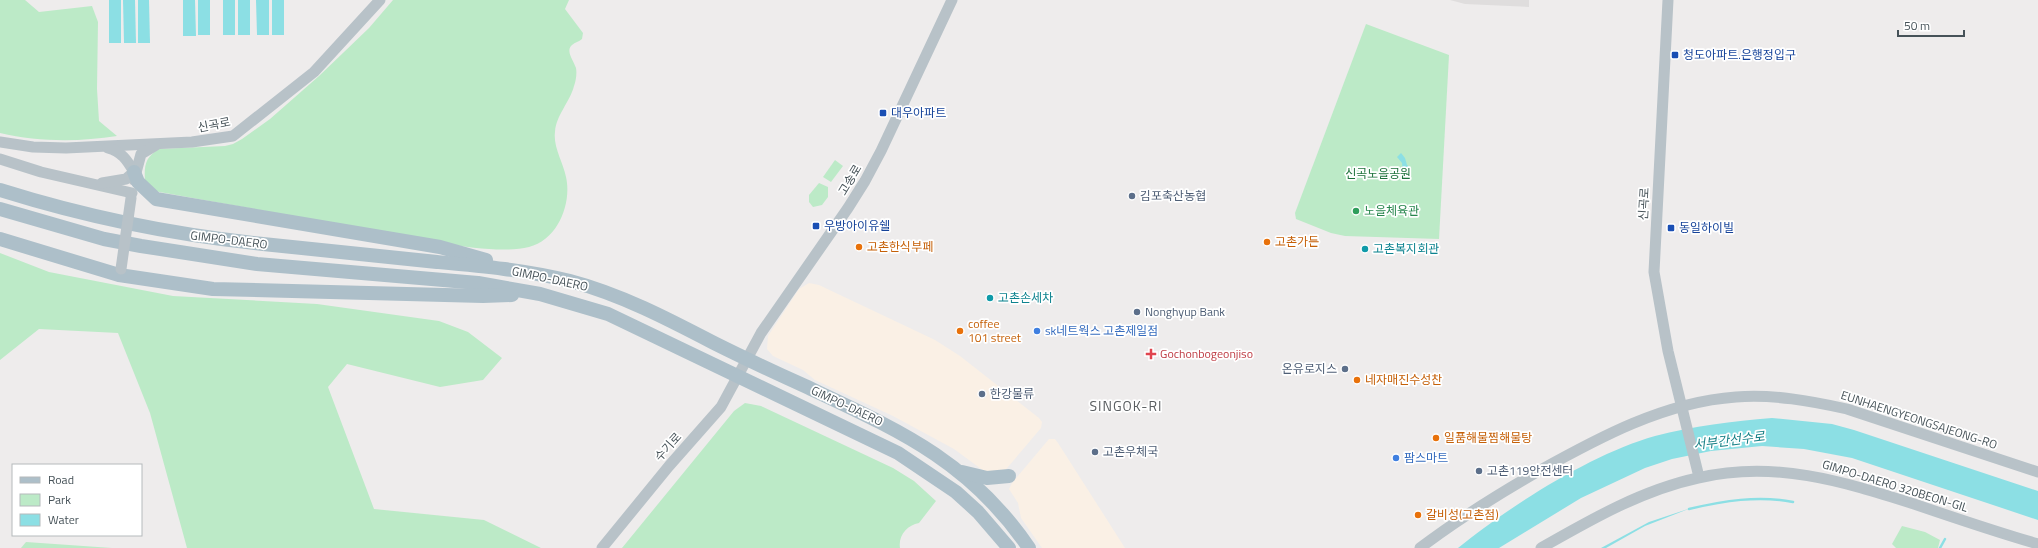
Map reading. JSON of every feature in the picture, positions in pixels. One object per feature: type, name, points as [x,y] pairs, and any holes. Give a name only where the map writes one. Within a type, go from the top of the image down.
[{"type":"main road","points":[[134,172],[138,182],[156,199]]},
{"type":"main road","name":"GIMPO-DAERO","points":[[0,190],[44,204],[183,234],[261,244],[521,271],[577,283],[617,297],[670,320],[746,359],[908,436],[960,472],[1002,511],[1029,548]]},
{"type":"main road","points":[[131,196],[440,247],[521,271]]},
{"type":"main road","name":"GIMPO-DAERO","points":[[0,209],[104,239],[257,264],[478,283],[540,294],[608,314],[868,438],[925,470],[956,492],[978,512],[1009,548]]},
{"type":"main road","points":[[0,239],[120,272],[213,289],[483,296],[540,294]]},
{"type":"main road","points":[[960,472],[987,478],[1009,476]]},
{"type":"street","name":"신곡로","points":[[0,142],[45,148],[104,147],[216,140],[233,136],[239,133],[314,72],[380,0]]},
{"type":"street","name":"고송로","points":[[746,359],[774,312],[848,208],[865,181],[881,151],[952,0]]},
{"type":"street","name":"신곡로","points":[[1668,0],[1654,272],[1668,352],[1684,411],[1698,472]]},
{"type":"street","points":[[120,272],[134,172],[141,154],[160,143]]},
{"type":"street","points":[[104,147],[117,151],[124,156],[134,172]]},
{"type":"street","points":[[0,159],[41,172],[95,184],[131,196]]},
{"type":"street","points":[[95,184],[126,179],[134,172]]},
{"type":"street","name":"수기로","points":[[602,548],[669,466],[716,413],[738,376],[746,359]]},
{"type":"street","name":"EUNHAENGYEONGSAJEONG-RO","points":[[1420,548],[1483,505],[1574,452],[1640,420],[1684,411],[1736,396],[1766,396],[1819,402],[1865,414],[2038,472]]},
{"type":"street","name":"GIMPO-DAERO 320BEON-GIL","points":[[1541,548],[1643,496],[1698,472],[1760,471],[1814,475],[1876,491],[2038,544]]},
{"type":"shaded area","points":[[1450,0],[1529,0],[1529,7],[1465,4]]},
{"type":"shaded area","points":[[809,283],[819,285],[935,340],[960,356],[1039,418],[1042,422],[1041,428],[1002,474],[988,474],[954,449],[893,416],[815,380],[803,370],[773,356],[767,349],[768,336],[799,289]]},
{"type":"shaded area","points":[[1049,439],[1055,439],[1058,443],[1125,548],[1042,548],[1021,518],[1018,503],[1009,489],[1012,483]]},
{"type":"green space","points":[[0,0],[25,0],[39,12],[92,6],[98,22],[97,89],[99,121],[117,136],[58,140],[29,138],[0,133]]},
{"type":"green space","points":[[393,0],[569,0],[565,9],[583,33],[582,39],[573,44],[569,50],[576,68],[576,79],[572,92],[558,120],[555,132],[555,143],[565,171],[567,198],[561,219],[548,237],[529,247],[514,249],[458,246],[154,191],[145,181],[146,162],[154,152],[159,149],[225,146],[233,144],[270,119],[319,76],[369,28]]},
{"type":"green space","name":"신곡노을공원","points":[[1366,24],[1449,55],[1439,239],[1345,236],[1331,233],[1296,219],[1295,213]]},
{"type":"green space","points":[[835,160],[843,166],[831,182],[823,177]]},
{"type":"green space","points":[[819,183],[828,187],[828,197],[822,205],[813,207],[809,202],[809,195]]},
{"type":"green space","points":[[0,253],[49,272],[173,296],[317,304],[439,321],[468,332],[502,358],[483,380],[440,387],[347,364],[328,387],[374,509],[484,520],[541,548],[187,548],[150,413],[118,333],[39,329],[0,360]]},
{"type":"green space","points":[[745,403],[761,406],[893,468],[914,481],[936,501],[919,523],[911,526],[904,532],[900,539],[900,548],[622,548],[734,411]]},
{"type":"green space","points":[[1902,526],[1925,532],[1940,540],[1938,548],[1896,548],[1892,544]]},
{"type":"green space","points":[[26,542],[112,548],[21,548]]},
{"type":"water","points":[[109,0],[121,0],[121,43],[109,43]]},
{"type":"water","points":[[123,0],[135,0],[136,43],[124,43]]},
{"type":"water","points":[[138,0],[149,0],[150,43],[138,43]]},
{"type":"water","points":[[183,0],[195,0],[196,36],[183,36]]},
{"type":"water","points":[[198,0],[210,0],[210,35],[198,35]]},
{"type":"water","points":[[223,0],[235,0],[235,35],[223,35]]},
{"type":"water","points":[[238,0],[250,0],[250,35],[238,35]]},
{"type":"water","points":[[256,0],[269,0],[269,35],[257,35]]},
{"type":"water","points":[[272,0],[284,0],[284,35],[272,35]]},
{"type":"water","points":[[1401,153],[1405,158],[1407,165],[1410,167],[1410,176],[1403,176],[1402,163],[1397,157]]},
{"type":"water","name":"서부간선수로","points":[[1772,418],[1832,424],[1854,430],[2038,491],[2038,520],[1852,458],[1804,449],[1762,446],[1711,451],[1672,459],[1645,468],[1581,498],[1499,548],[1458,548],[1502,515],[1552,483],[1578,468],[1630,444],[1684,429],[1728,422]]},
{"type":"water","points":[[1691,508],[1645,526],[1606,548],[1601,548],[1649,522]]},
{"type":"waterway","points":[[1689,509],[1754,499],[1793,502]]},
{"type":"waterway","points":[[1940,548],[1945,539]]},
{"type":"place","name":"청도아파트.은행정입구","points":[[1675,55]]},
{"type":"place","name":"대우아파트","points":[[883,113]]},
{"type":"place","name":"김포축산농협","points":[[1132,196]]},
{"type":"place","name":"노을체육관","points":[[1356,211]]},
{"type":"place","name":"우방아이유쉘","points":[[816,226]]},
{"type":"place","name":"동일하이빌","points":[[1671,228]]},
{"type":"place","name":"고촌가든","points":[[1267,242]]},
{"type":"place","name":"고촌한식부페","points":[[859,247]]},
{"type":"place","name":"고촌복지회관","points":[[1365,249]]},
{"type":"place","name":"고촌손세차","points":[[990,298]]},
{"type":"place","name":"Nonghyup Bank","points":[[1137,312]]},
{"type":"place","name":"coffee 101 street","points":[[960,331]]},
{"type":"place","name":"sk네트웍스 고촌제일점","points":[[1037,331]]},
{"type":"place","name":"Gochonbogeonjiso","points":[[1151,354]]},
{"type":"place","name":"온유로지스","points":[[1345,369]]},
{"type":"place","name":"네자매진수성찬","points":[[1357,380]]},
{"type":"place","name":"한강물류","points":[[982,394]]},
{"type":"place","name":"일품해물찜해물탕","points":[[1436,438]]},
{"type":"place","name":"고촌우체국","points":[[1095,452]]},
{"type":"place","name":"팜스마트","points":[[1396,458]]},
{"type":"place","name":"고촌119안전센터","points":[[1479,471]]},
{"type":"place","name":"갈비성(고촌점)","points":[[1418,515]]},
{"type":"district","name":"SINGOK-RI","points":[[1126,406]]}]
